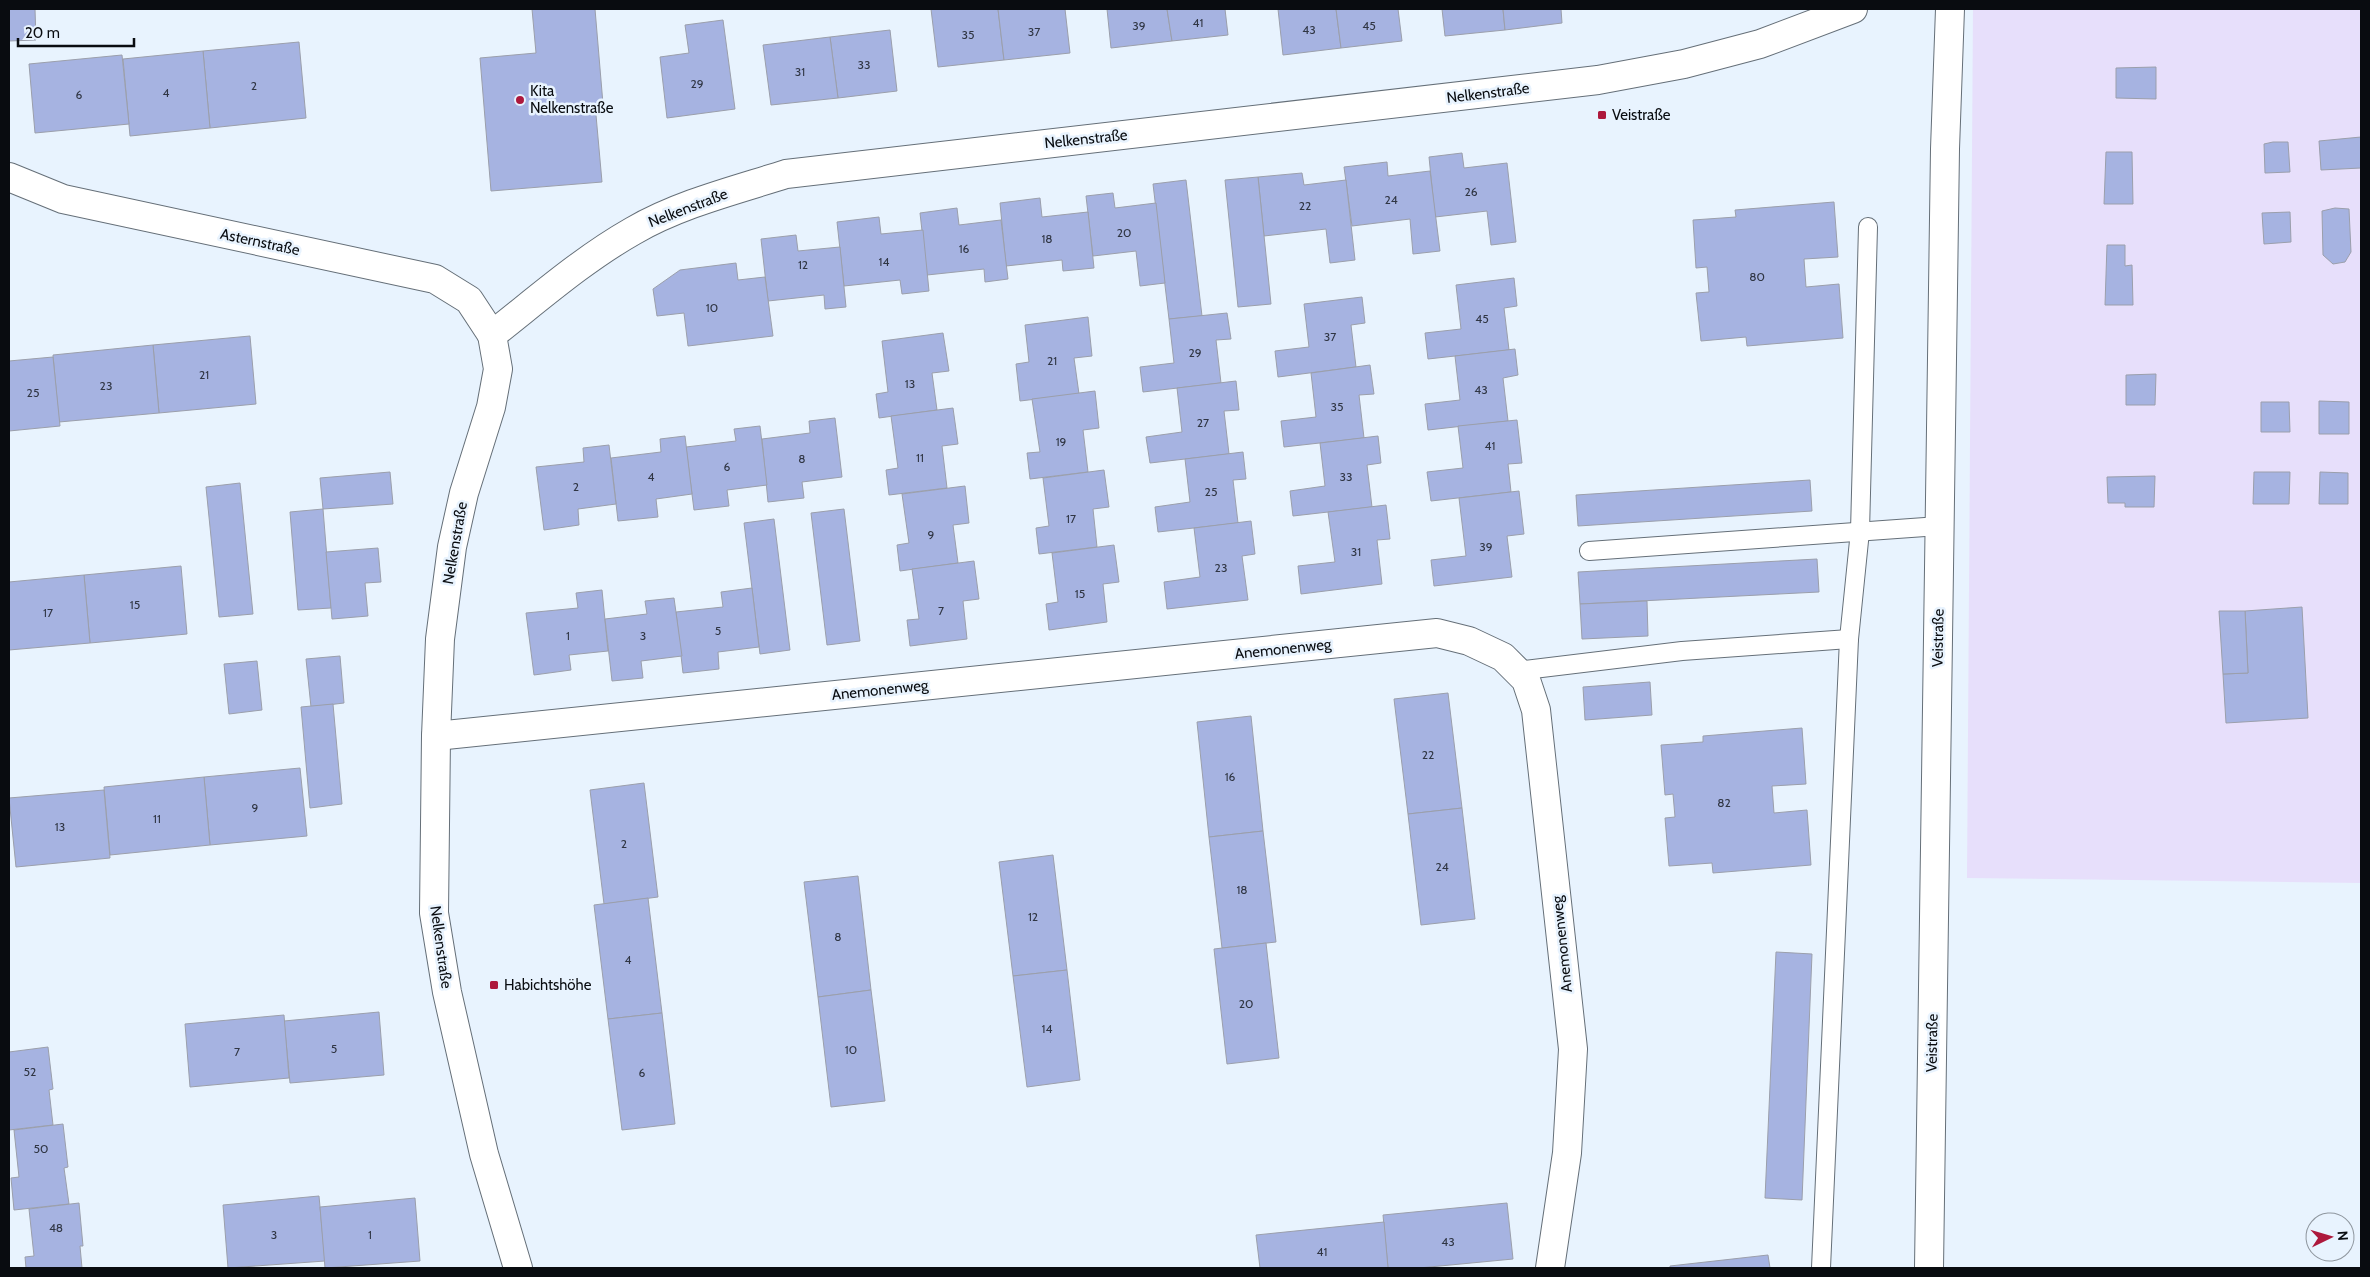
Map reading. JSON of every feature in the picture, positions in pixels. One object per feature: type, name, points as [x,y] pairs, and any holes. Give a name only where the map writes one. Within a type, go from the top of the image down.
[{"type":"street","name":"Nelkenstraße","points":[[518,1268],[484,1154],[448,992],[434,913],[436,736],[440,639],[452,547],[464,493],[491,407],[498,369],[492,335],[587,260],[634,230],[702,200],[786,174],[1598,80],[1684,64],[1760,44],[1853,9]]},
{"type":"street","name":"Veistraße","points":[[1929,1268],[1945,149],[1950,9]]},
{"type":"street","name":"Asternstraße","points":[[9,176],[62,198],[434,279],[469,300],[492,335]]},
{"type":"street","name":"Anemonenweg","points":[[436,736],[1437,633],[1468,641],[1503,657],[1526,680],[1536,710],[1573,1049],[1567,1153],[1550,1268]]},
{"type":"lane","points":[[1821,1268],[1849,639],[1860,531],[1868,227]]},
{"type":"lane","points":[[1590,551],[1939,526]]},
{"type":"lane","points":[[1517,671],[1682,651],[1849,639]]},
{"type":"shaded area","points":[[1973,9],[2361,9],[2361,883],[1967,878]]},
{"type":"building","points":[[9,9],[35,9],[36,40],[9,41]]},
{"type":"building","points":[[532,9],[595,9],[603,104],[595,104],[602,182],[491,191],[480,58],[536,53]]},
{"type":"building","points":[[931,9],[998,9],[1004,60],[938,67]]},
{"type":"building","points":[[998,9],[1065,9],[1070,53],[1004,60]]},
{"type":"building","points":[[1107,9],[1167,9],[1172,41],[1111,48]]},
{"type":"building","points":[[1167,9],[1225,9],[1228,35],[1172,41]]},
{"type":"building","points":[[1278,9],[1336,9],[1341,48],[1283,55]]},
{"type":"building","points":[[1336,9],[1398,9],[1402,41],[1341,48]]},
{"type":"building","points":[[1442,9],[1503,9],[1505,30],[1445,36]]},
{"type":"building","points":[[1503,9],[1561,9],[1562,23],[1505,30]]},
{"type":"building","points":[[723,20],[735,109],[667,118],[660,57],[689,53],[685,25]]},
{"type":"building","points":[[890,30],[897,91],[838,98],[830,37]]},
{"type":"building","points":[[830,37],[838,98],[771,105],[763,45]]},
{"type":"building","points":[[299,42],[306,118],[210,128],[203,51]]},
{"type":"building","points":[[203,51],[210,128],[130,136],[123,59]]},
{"type":"building","points":[[122,55],[129,124],[35,133],[29,64]]},
{"type":"building","points":[[2156,67],[2156,99],[2116,98],[2116,68]]},
{"type":"building","points":[[2361,137],[2361,168],[2321,170],[2319,141]]},
{"type":"building","points":[[2288,142],[2290,172],[2265,173],[2264,144]]},
{"type":"building","points":[[2106,152],[2132,152],[2133,204],[2104,204]]},
{"type":"building","points":[[1462,153],[1464,168],[1507,163],[1516,242],[1491,245],[1487,211],[1435,217],[1429,157]]},
{"type":"building","points":[[1387,162],[1388,176],[1430,171],[1440,251],[1413,254],[1410,219],[1352,226],[1344,167]]},
{"type":"building","points":[[1302,173],[1304,185],[1346,180],[1355,260],[1330,263],[1326,229],[1264,236],[1258,177]]},
{"type":"building","points":[[1258,177],[1271,304],[1238,307],[1225,180]]},
{"type":"building","points":[[1186,180],[1202,316],[1169,319],[1153,184]]},
{"type":"building","points":[[1113,193],[1115,208],[1156,203],[1165,283],[1140,286],[1136,251],[1093,256],[1086,196]]},
{"type":"building","points":[[1040,198],[1042,217],[1088,212],[1094,268],[1063,271],[1062,260],[1006,266],[1000,203]]},
{"type":"building","points":[[1834,202],[1838,257],[1804,259],[1806,287],[1839,284],[1843,338],[1747,346],[1746,337],[1701,341],[1696,293],[1709,292],[1707,267],[1696,268],[1693,220],[1736,217],[1735,210]]},
{"type":"building","points":[[957,208],[959,225],[1001,220],[1008,279],[985,282],[984,269],[927,275],[920,213]]},
{"type":"building","points":[[2335,208],[2349,209],[2351,252],[2345,262],[2333,264],[2323,255],[2322,211]]},
{"type":"building","points":[[2290,212],[2291,242],[2264,244],[2262,213]]},
{"type":"building","points":[[879,217],[881,234],[923,230],[929,291],[902,294],[900,280],[844,286],[837,222]]},
{"type":"building","points":[[796,235],[798,251],[840,247],[846,307],[825,309],[824,295],[768,301],[761,239]]},
{"type":"building","points":[[2107,245],[2125,245],[2125,266],[2132,265],[2133,305],[2105,305]]},
{"type":"building","points":[[736,263],[738,280],[765,277],[773,336],[688,346],[684,313],[657,316],[653,289],[680,270]]},
{"type":"building","points":[[1514,278],[1517,306],[1504,308],[1509,350],[1428,359],[1425,333],[1461,329],[1456,285]]},
{"type":"building","points":[[1362,297],[1365,323],[1351,325],[1356,367],[1278,377],[1275,351],[1309,347],[1304,304]]},
{"type":"building","points":[[1227,313],[1231,339],[1216,340],[1221,383],[1143,392],[1140,367],[1174,363],[1169,319]]},
{"type":"building","points":[[1088,317],[1092,356],[1074,358],[1079,394],[1020,401],[1016,364],[1029,362],[1025,325]]},
{"type":"building","points":[[943,333],[949,371],[932,373],[937,410],[879,418],[876,394],[888,392],[882,341]]},
{"type":"building","points":[[250,336],[256,404],[159,413],[153,345]]},
{"type":"building","points":[[153,345],[159,413],[59,422],[53,355]]},
{"type":"building","points":[[1515,349],[1518,375],[1503,378],[1508,421],[1428,430],[1425,404],[1460,400],[1455,356]]},
{"type":"building","points":[[53,357],[60,426],[9,431],[9,361]]},
{"type":"building","points":[[1370,365],[1374,394],[1359,395],[1364,438],[1284,447],[1281,421],[1316,417],[1311,373]]},
{"type":"building","points":[[2156,374],[2155,405],[2126,405],[2126,375]]},
{"type":"building","points":[[1236,381],[1239,410],[1224,411],[1229,454],[1150,463],[1146,437],[1182,432],[1177,388]]},
{"type":"building","points":[[1095,391],[1099,428],[1083,430],[1088,472],[1030,479],[1027,453],[1040,452],[1032,399]]},
{"type":"building","points":[[2319,401],[2349,402],[2349,434],[2319,434]]},
{"type":"building","points":[[2261,402],[2289,402],[2290,432],[2261,432]]},
{"type":"building","points":[[953,408],[958,444],[942,446],[947,488],[889,495],[886,470],[898,468],[891,416]]},
{"type":"building","points":[[835,418],[842,477],[802,482],[804,498],[768,502],[762,439],[810,433],[809,421]]},
{"type":"building","points":[[1517,420],[1522,463],[1508,464],[1511,492],[1431,501],[1427,472],[1463,468],[1458,426]]},
{"type":"building","points":[[760,426],[767,485],[727,490],[729,506],[694,510],[686,447],[736,441],[734,429]]},
{"type":"building","points":[[685,436],[692,494],[656,499],[658,517],[618,521],[611,458],[661,452],[660,439]]},
{"type":"building","points":[[1378,436],[1381,463],[1367,465],[1372,507],[1293,516],[1290,491],[1325,486],[1320,443]]},
{"type":"building","points":[[609,445],[616,504],[578,509],[579,525],[544,530],[536,467],[584,462],[583,448]]},
{"type":"building","points":[[1243,452],[1246,479],[1233,480],[1238,523],[1158,532],[1155,507],[1190,502],[1185,459]]},
{"type":"building","points":[[1104,470],[1109,507],[1093,509],[1097,547],[1039,554],[1036,528],[1049,526],[1043,478]]},
{"type":"building","points":[[390,472],[393,504],[323,509],[320,478]]},
{"type":"building","points":[[2254,472],[2290,472],[2289,504],[2253,504]]},
{"type":"building","points":[[2320,472],[2348,473],[2348,504],[2319,504]]},
{"type":"building","points":[[2155,476],[2154,507],[2125,507],[2125,503],[2108,503],[2107,477]]},
{"type":"building","points":[[1810,480],[1812,511],[1578,526],[1576,495]]},
{"type":"building","points":[[240,483],[253,614],[219,617],[206,487]]},
{"type":"building","points":[[965,486],[969,523],[953,525],[958,563],[900,571],[897,545],[909,543],[902,494]]},
{"type":"building","points":[[1519,491],[1524,534],[1507,536],[1512,577],[1434,586],[1431,560],[1466,556],[1459,498]]},
{"type":"building","points":[[1386,505],[1390,539],[1377,540],[1382,584],[1301,594],[1298,566],[1335,562],[1328,512]]},
{"type":"building","points":[[323,509],[331,608],[298,610],[290,512]]},
{"type":"building","points":[[844,509],[860,641],[827,645],[811,513]]},
{"type":"building","points":[[774,519],[790,650],[760,654],[744,523]]},
{"type":"building","points":[[1251,521],[1255,554],[1242,556],[1248,600],[1167,609],[1164,582],[1200,577],[1194,528]]},
{"type":"building","points":[[1114,545],[1119,582],[1103,584],[1107,622],[1049,630],[1046,604],[1058,602],[1052,553]]},
{"type":"building","points":[[378,548],[381,582],[365,583],[368,616],[332,619],[326,552]]},
{"type":"building","points":[[1817,559],[1819,592],[1580,604],[1578,572]]},
{"type":"building","points":[[974,561],[979,599],[963,601],[967,639],[910,646],[907,620],[919,619],[912,569]]},
{"type":"building","points":[[181,566],[187,634],[90,643],[84,575]]},
{"type":"building","points":[[84,575],[90,643],[9,650],[9,582]]},
{"type":"building","points":[[752,588],[759,647],[718,652],[719,669],[683,673],[676,612],[723,607],[721,592]]},
{"type":"building","points":[[602,590],[608,651],[569,655],[571,670],[534,675],[526,613],[578,608],[576,593]]},
{"type":"building","points":[[674,598],[682,656],[641,661],[643,678],[612,681],[605,619],[647,614],[645,601]]},
{"type":"building","points":[[1647,601],[1648,636],[1582,639],[1580,604]]},
{"type":"building","points":[[2302,607],[2308,718],[2226,723],[2223,674],[2248,673],[2245,611]]},
{"type":"building","points":[[2219,611],[2245,611],[2248,673],[2223,674]]},
{"type":"building","points":[[340,656],[344,703],[311,707],[306,659]]},
{"type":"building","points":[[257,661],[262,710],[229,714],[224,664]]},
{"type":"building","points":[[1650,682],[1652,715],[1585,720],[1583,687]]},
{"type":"building","points":[[1448,693],[1462,808],[1408,814],[1394,699]]},
{"type":"building","points":[[333,704],[342,804],[310,808],[301,707]]},
{"type":"building","points":[[1251,716],[1263,831],[1209,837],[1197,722]]},
{"type":"building","points":[[1802,728],[1806,784],[1772,786],[1774,813],[1807,810],[1811,865],[1713,873],[1712,863],[1669,866],[1665,818],[1675,817],[1673,794],[1665,795],[1661,745],[1703,742],[1703,736]]},
{"type":"building","points":[[300,768],[307,836],[210,845],[204,777]]},
{"type":"building","points":[[204,777],[210,845],[110,855],[104,787]]},
{"type":"building","points":[[644,783],[658,897],[604,904],[590,790]]},
{"type":"building","points":[[104,790],[110,858],[16,867],[9,798]]},
{"type":"building","points":[[1462,808],[1475,919],[1421,925],[1408,814]]},
{"type":"building","points":[[1263,831],[1276,942],[1222,948],[1209,837]]},
{"type":"building","points":[[1053,855],[1067,970],[1013,976],[999,862]]},
{"type":"building","points":[[858,876],[871,990],[818,997],[804,882]]},
{"type":"building","points":[[648,898],[662,1013],[608,1019],[594,905]]},
{"type":"building","points":[[1266,943],[1279,1058],[1227,1064],[1214,949]]},
{"type":"building","points":[[1776,952],[1812,954],[1802,1200],[1765,1198]]},
{"type":"building","points":[[1067,970],[1080,1080],[1027,1087],[1013,976]]},
{"type":"building","points":[[871,990],[885,1101],[831,1107],[818,997]]},
{"type":"building","points":[[379,1012],[384,1075],[290,1083],[284,1021]]},
{"type":"building","points":[[662,1013],[675,1124],[622,1130],[608,1019]]},
{"type":"building","points":[[284,1015],[289,1078],[190,1087],[185,1024]]},
{"type":"building","points":[[48,1047],[53,1089],[49,1090],[53,1125],[9,1130],[9,1052]]},
{"type":"building","points":[[63,1124],[68,1167],[64,1168],[69,1204],[14,1210],[11,1178],[19,1177],[14,1130]]},
{"type":"building","points":[[319,1196],[325,1261],[228,1268],[223,1205]]},
{"type":"building","points":[[415,1198],[420,1261],[325,1268],[320,1207]]},
{"type":"building","points":[[79,1203],[83,1246],[80,1246],[82,1268],[26,1268],[25,1257],[34,1256],[29,1209]]},
{"type":"building","points":[[1507,1203],[1513,1259],[1419,1268],[1388,1268],[1383,1215]]},
{"type":"building","points":[[1384,1222],[1388,1268],[1260,1268],[1256,1235]]},
{"type":"building","points":[[1768,1255],[1770,1268],[1670,1268],[1670,1266]]},
{"type":"place","name":"Kita Nelkenstraße","points":[[520,100]]},
{"type":"place","name":"Veistraße","points":[[1602,115]]},
{"type":"place","name":"Habichtshöhe","points":[[494,985]]}]
